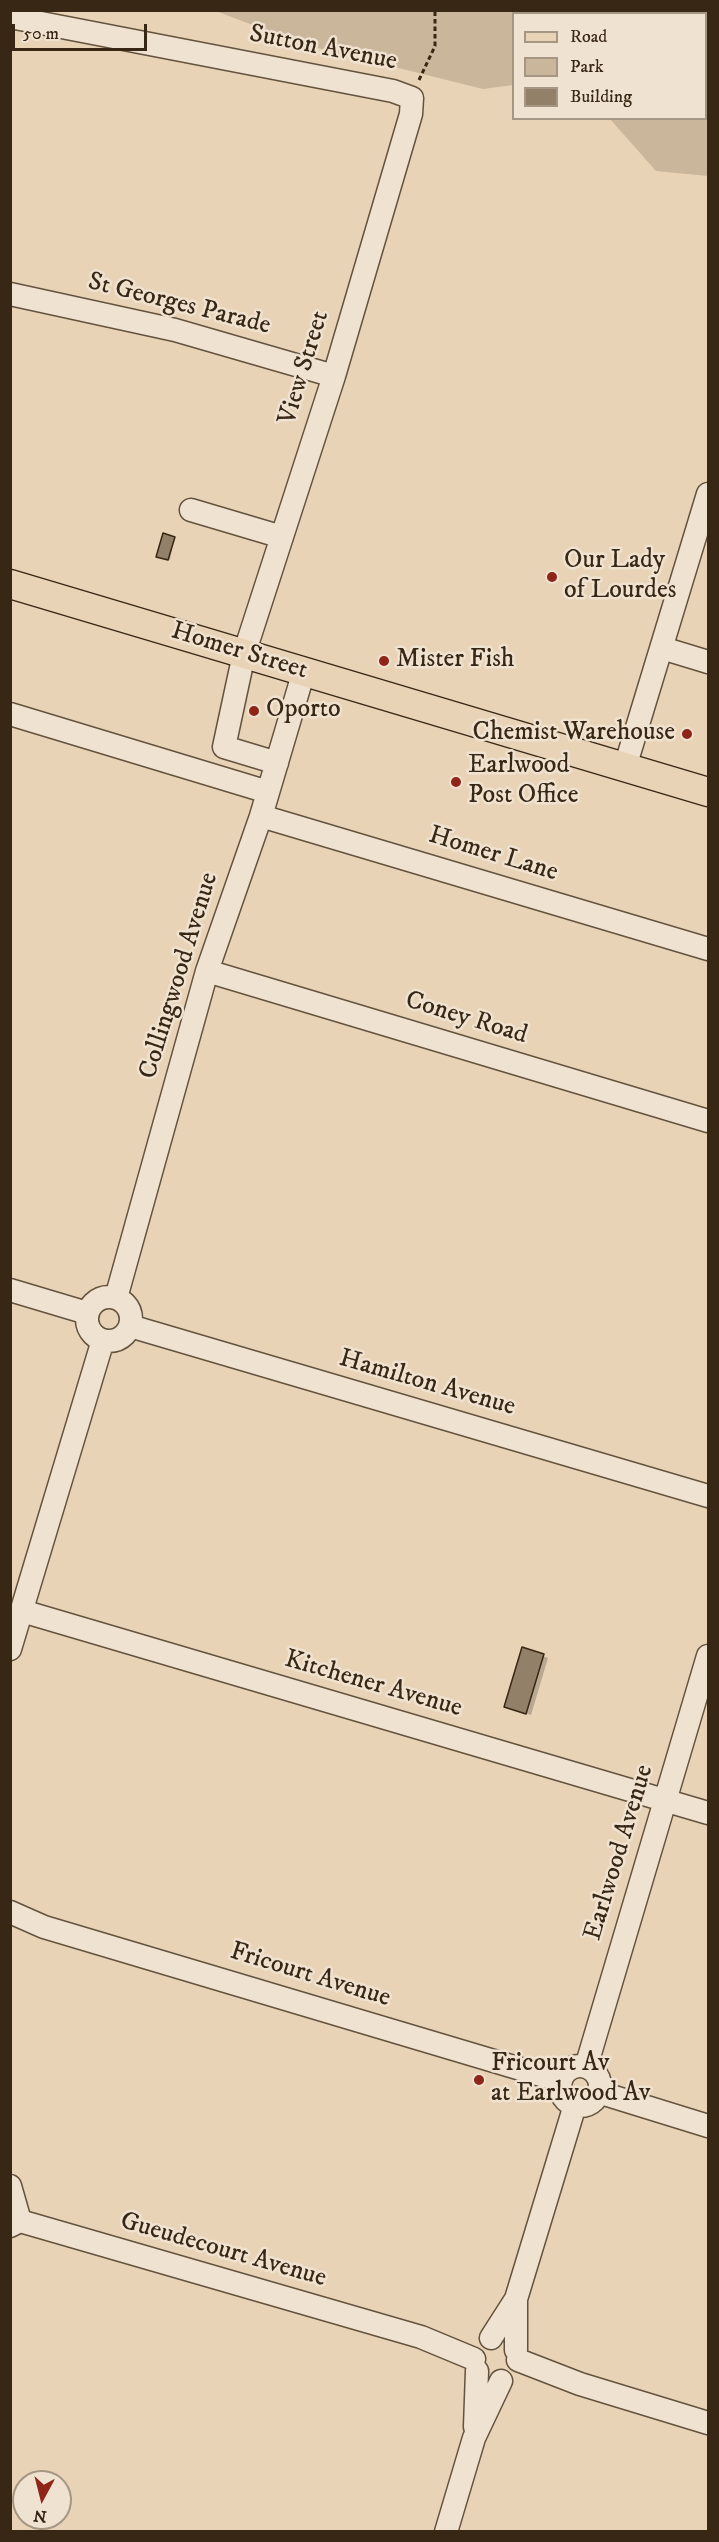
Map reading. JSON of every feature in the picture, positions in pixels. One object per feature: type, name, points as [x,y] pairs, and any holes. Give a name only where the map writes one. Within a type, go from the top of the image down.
[{"type":"main road","name":"Homer Street","points":[[10,584],[708,792]]},
{"type":"street","name":"Sutton Avenue","points":[[10,17],[393,91],[412,98]]},
{"type":"street","name":"View Street","points":[[277,763],[224,747],[244,654],[334,376],[411,114],[412,98]]},
{"type":"street","name":"St Georges Parade","points":[[10,294],[175,330],[334,376]]},
{"type":"street","points":[[625,767],[708,494]]},
{"type":"street","points":[[190,510],[282,537]]},
{"type":"street","points":[[662,648],[708,662]]},
{"type":"street","name":"Collingwood Avenue","points":[[116,1298],[207,971],[261,816],[304,672]]},
{"type":"street","points":[[10,714],[268,792]]},
{"type":"street","name":"Homer Lane","points":[[261,816],[708,949]]},
{"type":"street","name":"Coney Road","points":[[207,971],[708,1121]]},
{"type":"street","points":[[10,1290],[87,1313]]},
{"type":"street","points":[[102,1298],[116,1298],[127,1306],[131,1319],[130,1326],[116,1340],[103,1340],[88,1327],[87,1313],[95,1301],[102,1298]]},
{"type":"street","name":"Hamilton Avenue","points":[[130,1326],[708,1496]]},
{"type":"street","points":[[10,1649],[103,1340]]},
{"type":"street","name":"Kitchener Avenue","points":[[22,1611],[708,1813]]},
{"type":"street","name":"Earlwood Avenue","points":[[586,2067],[708,1656]]},
{"type":"street","name":"Fricourt Avenue","points":[[10,1912],[44,1927],[561,2081]]},
{"type":"street","name":"Fricourt Avenue","points":[[10,1924],[44,1927]]},
{"type":"street","points":[[586,2067],[597,2077],[598,2092],[592,2102],[575,2105],[564,2098],[561,2081],[570,2068],[586,2067]]},
{"type":"street","points":[[598,2092],[708,2126]]},
{"type":"street","points":[[446,2532],[474,2438],[512,2367],[516,2299],[575,2105]]},
{"type":"street","points":[[10,2186],[15,2224]]},
{"type":"street","name":"Gueudecourt Avenue","points":[[15,2224],[481,2353],[503,2339],[512,2367]]},
{"type":"street","points":[[474,2438],[481,2353],[516,2299]]},
{"type":"street","name":"Gueudecourt Avenue","points":[[481,2353],[488,2380],[512,2367],[580,2384],[708,2423]]},
{"type":"path","points":[[412,98],[435,46],[435,10]]},
{"type":"green space","points":[[216,11],[708,11],[708,176],[656,171],[611,120],[707,120],[707,12],[512,12],[512,85],[483,89],[302,44]]},
{"type":"building","points":[[163,533],[175,537],[168,560],[156,557]]},
{"type":"building","points":[[522,1647],[544,1654],[526,1714],[504,1707]]},
{"type":"place","name":"Our Lady of Lourdes","points":[[552,577]]},
{"type":"place","name":"Mister Fish","points":[[384,661]]},
{"type":"place","name":"Oporto","points":[[254,711]]},
{"type":"place","name":"Chemist Warehouse","points":[[687,734]]},
{"type":"place","name":"Earlwood Post Office","points":[[456,782]]},
{"type":"place","name":"Fricourt Av at Earlwood Av","points":[[479,2080]]}]
